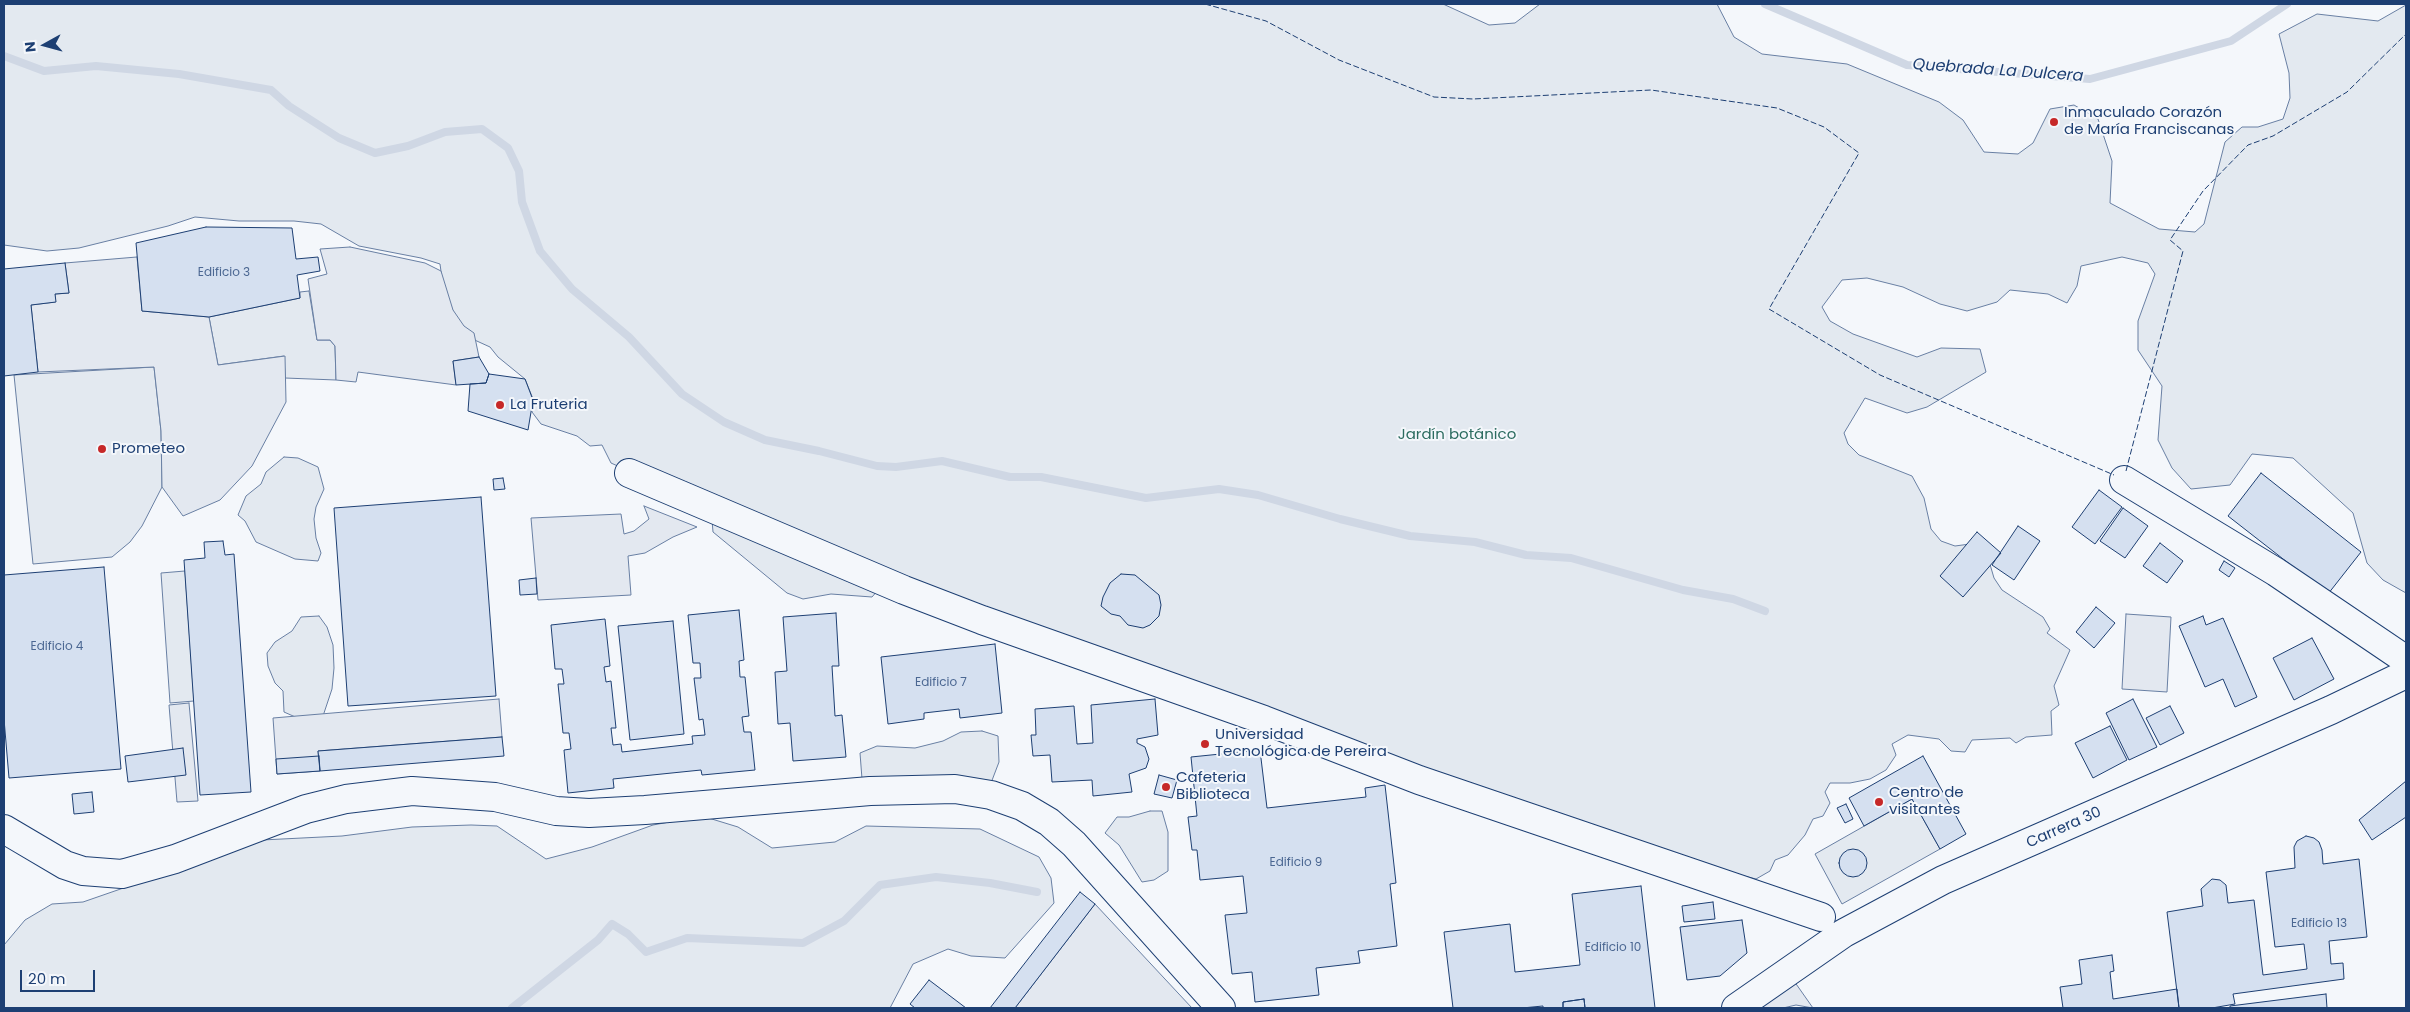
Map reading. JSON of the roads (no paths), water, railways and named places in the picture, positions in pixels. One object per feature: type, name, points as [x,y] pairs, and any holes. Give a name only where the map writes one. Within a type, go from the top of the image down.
[{"type":"street","points":[[629,473],[904,590],[982,620],[1264,720],[1419,780],[1821,917]]},
{"type":"street","points":[[2124,480],[2276,572],[2406,660]]},
{"type":"street","name":"Carrera 30","points":[[1736,1008],[1844,933],[1943,880],[2313,718],[2406,674]]},
{"type":"street","points":[[4,829],[65,865],[83,871],[122,874],[174,859],[306,809],[346,799],[412,791],[495,797],[556,811],[589,813],[870,791],[964,790],[990,795],[1014,803],[1049,822],[1086,856],[1221,1008]]},
{"type":"waterway","name":"Quebrada La Dulcera","points":[[1765,4],[1907,65],[2090,79],[2231,41],[2287,4]]},
{"type":"waterway","points":[[4,56],[44,71],[96,66],[179,74],[271,90],[289,106],[339,138],[375,153],[408,146],[445,132],[482,129],[508,148],[519,171],[522,202],[540,251],[572,289],[629,337],[682,394],[724,422],[765,440],[877,466],[896,467],[942,461],[1010,477],[1041,477],[1146,498],[1219,489],[1258,495],[1340,519],[1410,536],[1475,542],[1526,555],[1571,558],[1683,590],[1733,599],[1765,611]]},
{"type":"waterway","name":"Quebrada La Dulcera","points":[[512,1008],[598,940],[612,924],[628,934],[646,952],[687,938],[803,943],[844,921],[880,885],[936,877],[990,883],[1037,892]]},
{"type":"place","name":"Inmaculado Corazón de María Franciscanas","points":[[2054,122]]},
{"type":"place","name":"La Fruteria","points":[[500,405]]},
{"type":"place","name":"Prometeo","points":[[102,449]]},
{"type":"place","name":"Universidad Tecnológica de Pereira","points":[[1205,744]]},
{"type":"place","name":"Cafeteria Biblioteca","points":[[1166,787]]},
{"type":"place","name":"Centro de visitantes","points":[[1879,802]]},
{"type":"park label","name":"Jardín botánico","points":[[1457,435]]}]
